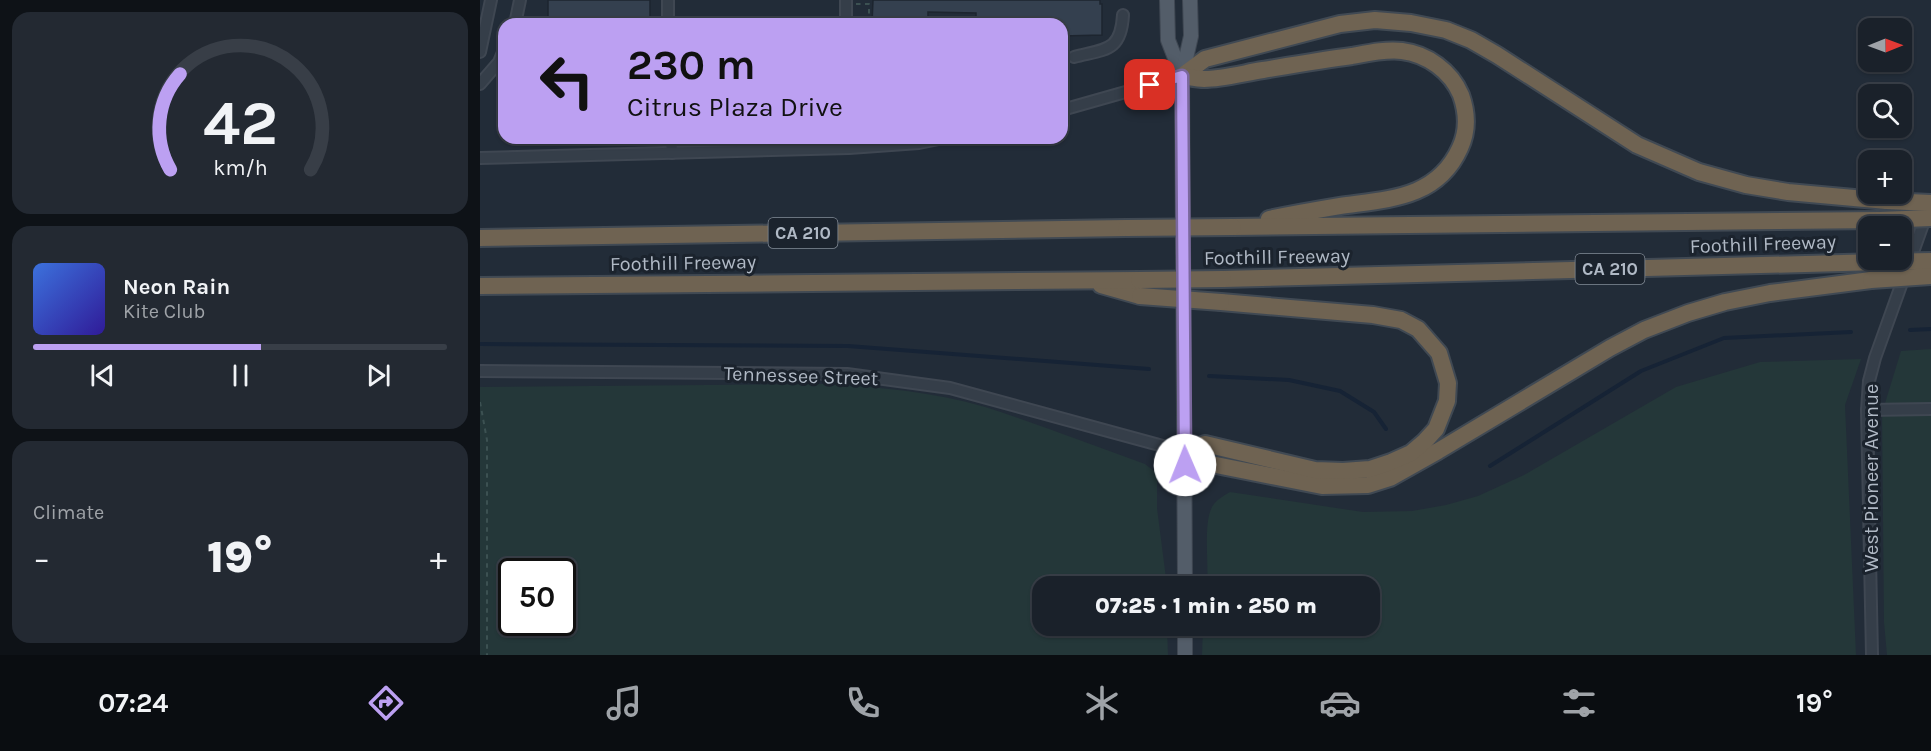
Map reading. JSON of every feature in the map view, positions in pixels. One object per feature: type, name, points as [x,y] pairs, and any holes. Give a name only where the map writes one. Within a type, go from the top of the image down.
[{"type":"highway","points":[[1182,76],[1205,59],[1340,24],[1375,20],[1411,23],[1446,30],[1471,40],[1637,146],[1699,172],[1746,185],[1788,192],[1887,201],[1931,202]]},
{"type":"highway","points":[[1182,76],[1205,79],[1400,51],[1419,54],[1439,67],[1455,83],[1461,97],[1466,128],[1462,143],[1455,159],[1431,184],[1399,198],[1309,211],[1233,227]]},
{"type":"highway","name":"Foothill Freeway","points":[[480,238],[1931,218]]},
{"type":"highway","name":"Foothill Freeway","points":[[480,286],[1086,280],[1140,288],[1223,279],[1931,261]]},
{"type":"highway","points":[[1185,452],[1206,464],[1322,486],[1368,485],[1390,478],[1438,451],[1610,348],[1644,330],[1688,313],[1725,302],[1770,293],[1871,280],[1931,276]]},
{"type":"highway","points":[[1140,288],[1221,302],[1373,315],[1401,321],[1418,329],[1439,352],[1448,383],[1447,401],[1436,429],[1411,453],[1370,469],[1315,470],[1205,444],[1185,452]]},
{"type":"main road","points":[[1167,0],[1168,40],[1182,76]]},
{"type":"main road","points":[[1185,576],[1182,76],[1191,36],[1191,0]]},
{"type":"main road","points":[[1185,636],[1185,655]]},
{"type":"street","points":[[480,52],[491,0]]},
{"type":"street","points":[[516,18],[520,0]]},
{"type":"street","points":[[668,0],[668,18]]},
{"type":"street","points":[[847,18],[851,2]]},
{"type":"street","points":[[1074,57],[1106,49],[1117,42],[1122,32],[1123,15]]},
{"type":"street","points":[[480,84],[498,63]]},
{"type":"street","points":[[1068,108],[1182,76]]},
{"type":"street","points":[[671,144],[672,153]]},
{"type":"street","points":[[480,158],[672,153],[831,144]]},
{"type":"street","name":"West Pioneer Avenue","points":[[1872,655],[1867,410],[1869,381],[1875,358],[1931,202]]},
{"type":"street","name":"Tennessee Street","points":[[480,370],[847,374],[950,388],[1185,452]]},
{"type":"street","points":[[1867,410],[1931,409]]},
{"type":"path","points":[[851,2],[869,4],[869,18]]},
{"type":"path","points":[[480,402],[487,440],[487,655]]},
{"type":"shaded area","points":[[1931,349],[1931,655],[1887,655],[1884,622],[1882,413],[1901,351]]},
{"type":"shaded area","points":[[1861,359],[1845,405],[1856,655],[1202,655],[1203,636],[1380,636],[1380,576],[1207,576],[1209,514],[1216,502],[1230,492],[1363,512],[1412,511],[1446,505],[1478,496],[1524,475],[1676,387],[1760,362]]},
{"type":"shaded area","points":[[827,384],[927,394],[985,407],[1045,427],[1145,464],[1154,471],[1157,478],[1157,508],[1166,576],[1032,576],[1032,636],[1167,636],[1168,655],[480,655],[480,387]]},
{"type":"building","points":[[548,0],[650,0],[650,18],[548,18]]},
{"type":"building","points":[[873,0],[1100,0],[1102,35],[1068,36],[1068,18],[976,18],[976,13],[928,12],[928,18],[872,18]]},
{"type":"waterway","points":[[1910,330],[1931,329]]},
{"type":"waterway","points":[[1490,466],[1641,371],[1724,338],[1851,332]]},
{"type":"waterway","points":[[480,344],[848,346],[1149,369]]},
{"type":"waterway","points":[[1209,376],[1289,380],[1340,391],[1374,412],[1386,429]]},
{"type":"route","points":[[1150,85],[1182,76],[1185,465]]}]
